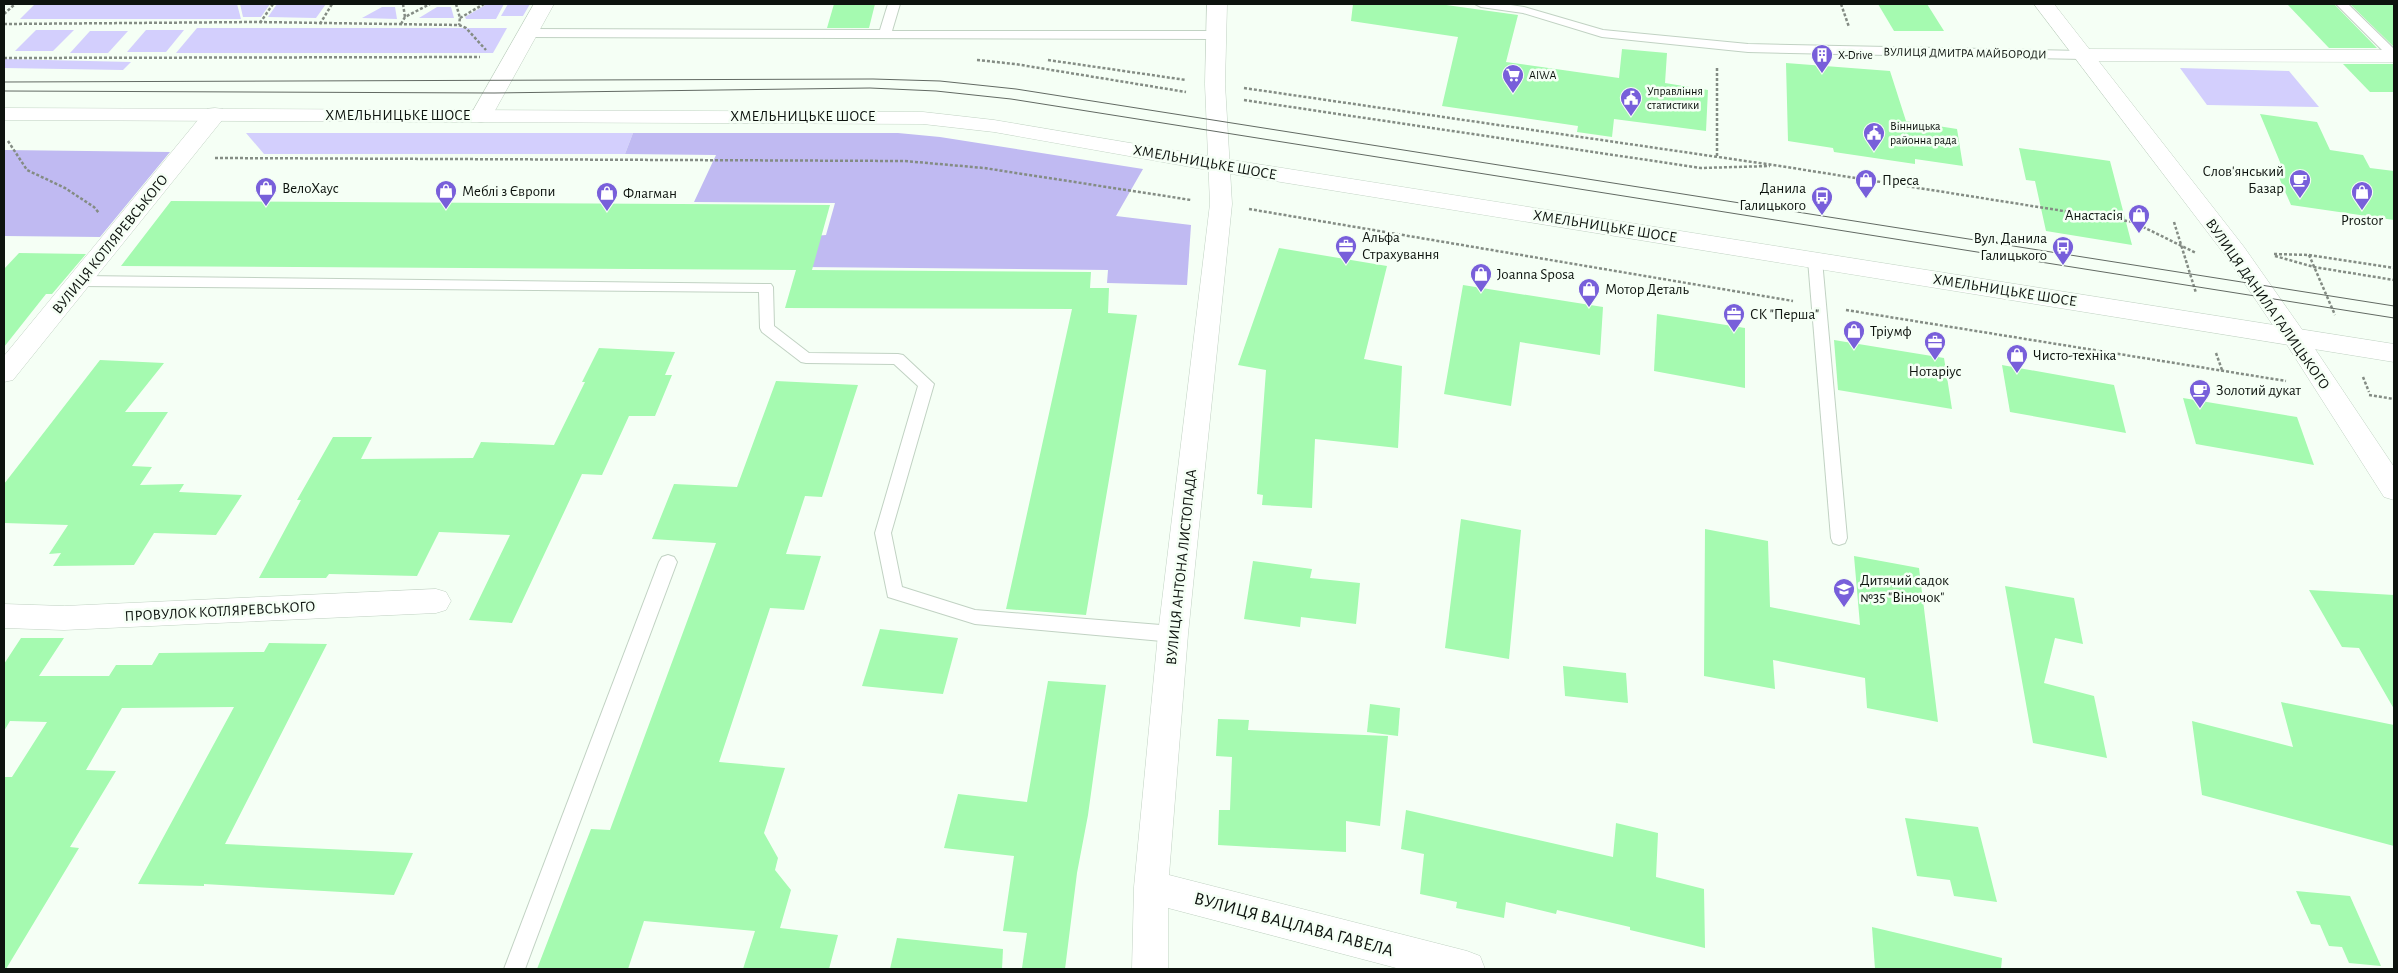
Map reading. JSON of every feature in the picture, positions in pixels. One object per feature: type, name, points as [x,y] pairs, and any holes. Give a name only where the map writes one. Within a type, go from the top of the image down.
[{"type":"main road","points":[[481,116],[544,4]]},
{"type":"main road","name":"ВУЛИЦЯ АНТОНА ЛИСТОПАДА","points":[[1150,969],[1150,887],[1173,634],[1221,204],[1215,90],[1217,4]]},
{"type":"main road","name":"ВУЛИЦЯ ДАНИЛА ГАЛИЦЬКОГО","points":[[2044,4],[2236,254],[2294,337],[2394,489]]},
{"type":"main road","name":"ВУЛИЦЯ ДМИТРА МАЙБОРОДИ","points":[[2083,55],[2394,56]]},
{"type":"main road","name":"ХМЕЛЬНИЦЬКЕ ШОСЕ","points":[[4,114],[923,118],[994,126],[1219,165],[2394,353]]},
{"type":"main road","name":"ВУЛИЦЯ КОТЛЯРЕВСЬКОГО","points":[[4,373],[215,114]]},
{"type":"main road","name":"ПРОВУЛОК КОТЛЯРЕВСЬКОГО","points":[[4,616],[64,618],[436,601]]},
{"type":"main road","name":"ВУЛИЦЯ ВАЦЛАВА ГАВЕЛА","points":[[1150,887],[1467,969]]},
{"type":"lane","points":[[885,34],[894,4]]},
{"type":"lane","name":"ВУЛИЦЯ ДМИТРА МАЙБОРОДИ","points":[[1481,4],[1524,10],[1602,32],[1748,48],[2083,55]]},
{"type":"lane","points":[[2342,4],[2394,56]]},
{"type":"lane","points":[[528,33],[1217,35]]},
{"type":"lane","points":[[1814,260],[1839,538]]},
{"type":"lane","points":[[80,281],[766,287],[767,328],[806,358],[898,359],[926,384],[883,534],[894,592],[975,618],[1173,634]]},
{"type":"lane","points":[[514,969],[668,562]]},
{"type":"path","points":[[4,14],[15,4]]},
{"type":"path","points":[[260,24],[273,4]]},
{"type":"path","points":[[320,24],[332,4]]},
{"type":"path","points":[[403,4],[405,17]]},
{"type":"path","points":[[401,24],[405,17],[430,4]]},
{"type":"path","points":[[456,4],[460,18],[459,25]]},
{"type":"path","points":[[460,18],[484,4]]},
{"type":"path","points":[[4,24],[459,25],[466,28],[490,53]]},
{"type":"path","points":[[1717,44],[1717,157]]},
{"type":"path","points":[[4,58],[484,57]]},
{"type":"path","points":[[969,59],[1780,166],[2133,222],[2196,253]]},
{"type":"path","points":[[1039,59],[1215,90],[1701,168],[1780,166]]},
{"type":"path","points":[[8,141],[27,170],[65,188],[94,207],[117,236]]},
{"type":"path","points":[[180,158],[829,159],[905,161],[984,168],[1221,204],[1818,305],[2394,399]]},
{"type":"path","points":[[2180,245],[2196,293]]},
{"type":"path","points":[[2394,268],[2309,255],[2268,254],[2314,267],[2394,280]]},
{"type":"path","points":[[2309,255],[2335,316]]},
{"type":"path","points":[[2214,348],[2222,371]]},
{"type":"path","points":[[2362,374],[2370,395]]},
{"type":"shaded area","points":[[35,4],[237,4],[241,19],[20,19]]},
{"type":"shaded area","points":[[240,4],[270,4],[261,17],[243,17]]},
{"type":"shaded area","points":[[277,4],[326,4],[316,18],[268,17]]},
{"type":"shaded area","points":[[487,4],[504,4],[496,19],[466,19],[465,17]]},
{"type":"shaded area","points":[[508,4],[530,4],[523,16],[501,16]]},
{"type":"shaded area","points":[[382,7],[395,7],[397,19],[362,18]]},
{"type":"shaded area","points":[[437,7],[451,7],[454,18],[419,18]]},
{"type":"shaded area","points":[[197,28],[507,28],[493,53],[176,53]]},
{"type":"shaded area","points":[[36,30],[74,30],[53,51],[15,51]]},
{"type":"shaded area","points":[[146,30],[184,30],[166,52],[127,52]]},
{"type":"shaded area","points":[[90,31],[128,31],[108,53],[70,53]]},
{"type":"shaded area","points":[[4,59],[131,62],[123,70],[4,68]]},
{"type":"shaded area","points":[[2180,68],[2289,71],[2319,107],[2207,105]]},
{"type":"shaded area","points":[[246,133],[633,133],[625,154],[264,154]]},
{"type":"shaded area","points":[[633,133],[898,133],[940,137],[1143,169],[1116,216],[1191,225],[1187,285],[1107,283],[1108,270],[804,267],[813,236],[826,235],[835,203],[694,202],[716,155],[625,154]]},
{"type":"shaded area","points":[[4,150],[170,152],[100,237],[4,236]]},
{"type":"building","points":[[834,4],[875,4],[869,28],[827,28]]},
{"type":"building","points":[[1353,4],[1439,4],[1518,15],[1506,62],[1619,78],[1622,49],[1667,53],[1665,83],[1708,90],[1706,131],[1614,119],[1612,137],[1577,132],[1578,126],[1442,106],[1458,37],[1351,21]]},
{"type":"building","points":[[1878,4],[1927,4],[1944,31],[1894,31]]},
{"type":"building","points":[[2287,4],[2334,4],[2377,48],[2329,48]]},
{"type":"building","points":[[2350,4],[2394,4],[2394,47]]},
{"type":"building","points":[[1786,63],[1890,71],[1906,121],[1957,129],[1963,166],[1915,159],[1915,164],[1834,152],[1833,148],[1788,141]]},
{"type":"building","points":[[2343,64],[2394,64],[2394,92],[2370,92]]},
{"type":"building","points":[[2260,114],[2317,122],[2330,150],[2363,155],[2370,168],[2394,171],[2394,220],[2291,205],[2277,173],[2285,174]]},
{"type":"building","points":[[2019,148],[2110,161],[2132,245],[2046,231],[2035,181],[2026,180]]},
{"type":"building","points":[[171,201],[830,205],[812,270],[1091,272],[1090,288],[1109,288],[1108,313],[1137,315],[1086,615],[1006,609],[1072,309],[785,308],[796,270],[121,266]]},
{"type":"building","points":[[1279,248],[1387,266],[1364,359],[1402,366],[1398,448],[1315,439],[1312,508],[1262,505],[1263,495],[1257,494],[1266,370],[1238,365]]},
{"type":"building","points":[[19,253],[86,254],[52,294],[46,294],[4,347],[4,269]]},
{"type":"building","points":[[1463,285],[1603,307],[1600,355],[1520,342],[1511,406],[1444,394]]},
{"type":"building","points":[[1657,314],[1745,328],[1745,388],[1654,371]]},
{"type":"building","points":[[1834,340],[1944,358],[1952,409],[1838,390]]},
{"type":"building","points":[[599,348],[675,352],[665,375],[672,375],[655,416],[629,416],[602,475],[582,474],[512,623],[469,620],[510,535],[439,532],[417,576],[329,574],[326,578],[259,578],[301,500],[297,500],[333,437],[372,437],[361,459],[473,458],[481,442],[554,445],[585,382],[582,382]]},
{"type":"building","points":[[100,360],[164,363],[125,412],[168,412],[132,466],[152,467],[140,485],[184,484],[179,492],[242,495],[216,535],[154,533],[134,565],[53,566],[61,553],[49,554],[68,525],[4,523],[4,484]]},
{"type":"building","points":[[2002,365],[2114,385],[2126,433],[2010,412]]},
{"type":"building","points":[[776,381],[858,385],[822,497],[805,496],[786,554],[821,556],[804,610],[770,608],[719,762],[785,768],[764,833],[778,858],[775,870],[791,890],[780,928],[838,935],[829,969],[743,969],[755,931],[644,921],[628,969],[537,969],[591,829],[610,830],[716,543],[652,539],[674,484],[737,487]]},
{"type":"building","points":[[2183,398],[2297,417],[2314,465],[2196,444]]},
{"type":"building","points":[[1461,519],[1521,530],[1509,659],[1445,648]]},
{"type":"building","points":[[1705,529],[1768,541],[1770,607],[1860,625],[1854,556],[1919,568],[1938,722],[1867,708],[1865,678],[1773,660],[1775,689],[1704,676]]},
{"type":"building","points":[[1253,561],[1312,569],[1310,578],[1360,583],[1356,624],[1301,617],[1300,627],[1244,619]]},
{"type":"building","points":[[2005,586],[2074,598],[2083,644],[2055,638],[2044,683],[2094,696],[2107,758],[2033,743]]},
{"type":"building","points":[[2309,590],[2394,595],[2394,709],[2359,648],[2342,647]]},
{"type":"building","points":[[880,629],[958,638],[943,694],[862,686]]},
{"type":"building","points":[[21,638],[64,638],[39,676],[109,676],[116,665],[152,665],[159,653],[264,652],[269,643],[327,644],[225,844],[413,853],[394,895],[204,884],[204,886],[138,884],[234,707],[122,708],[86,770],[116,771],[70,847],[79,848],[6,969],[4,969],[4,777],[12,777],[47,722],[10,721],[4,731],[4,664]]},
{"type":"building","points":[[1563,666],[1626,673],[1628,703],[1565,696]]},
{"type":"building","points":[[1048,681],[1106,685],[1088,815],[1077,873],[1065,969],[1022,968],[1027,933],[1003,931],[1014,856],[944,848],[958,794],[1027,802]]},
{"type":"building","points":[[2281,702],[2394,725],[2394,846],[2202,795],[2192,721],[2293,747]]},
{"type":"building","points":[[1370,704],[1400,708],[1398,736],[1367,732]]},
{"type":"building","points":[[1218,719],[1249,720],[1248,730],[1388,736],[1380,826],[1346,821],[1346,852],[1218,845],[1219,810],[1230,810],[1232,757],[1216,756]]},
{"type":"building","points":[[1406,810],[1613,857],[1616,823],[1658,833],[1656,877],[1704,889],[1705,948],[1630,930],[1630,927],[1557,910],[1556,914],[1506,902],[1504,918],[1456,908],[1457,902],[1420,894],[1424,854],[1401,849]]},
{"type":"building","points":[[1905,818],[1978,827],[1997,902],[1954,896],[1950,880],[1917,876]]},
{"type":"building","points":[[2296,891],[2350,896],[2381,966],[2349,963],[2342,947],[2329,946],[2320,925],[2311,924]]},
{"type":"building","points":[[1872,927],[2002,958],[2001,969],[1875,969]]},
{"type":"building","points":[[897,938],[1003,949],[1002,969],[890,969]]},
{"type":"tram line","points":[[4,82],[873,79],[940,81],[1016,89],[2394,306]]},
{"type":"tram line","points":[[4,91],[494,93],[870,88],[936,91],[1011,99],[2394,318]]},
{"type":"place","name":"X-Drive","points":[[1822,74]]},
{"type":"place","name":"AIWA","points":[[1513,94]]},
{"type":"place","name":"Управління статистики","points":[[1631,117]]},
{"type":"place","name":"Вінницька районна рада","points":[[1874,152]]},
{"type":"place","name":"Преса","points":[[1866,199]]},
{"type":"place","name":"Слов'янський Базар","points":[[2300,199]]},
{"type":"place","name":"ВелоХаус","points":[[266,207]]},
{"type":"place","name":"Меблі з Європи","points":[[446,210]]},
{"type":"place","name":"Prostor","points":[[2362,211]]},
{"type":"place","name":"Флагман","points":[[607,212]]},
{"type":"place","name":"Данила Галицького","points":[[1822,216]]},
{"type":"place","name":"Анастасія","points":[[2139,234]]},
{"type":"place","name":"Альфа Страхування","points":[[1346,265]]},
{"type":"place","name":"Вул. Данила Галицького","points":[[2063,266]]},
{"type":"place","name":"Joanna Sposa","points":[[1481,293]]},
{"type":"place","name":"Мотор Деталь","points":[[1589,308]]},
{"type":"place","name":"СК \"Перша\"","points":[[1734,333]]},
{"type":"place","name":"Тріумф","points":[[1854,350]]},
{"type":"place","name":"Нотаріус","points":[[1935,361]]},
{"type":"place","name":"Чисто-техніка","points":[[2017,374]]},
{"type":"place","name":"Золотий дукат","points":[[2200,409]]},
{"type":"place","name":"Дитячий садок №35 \"Віночок\"","points":[[1844,608]]}]
